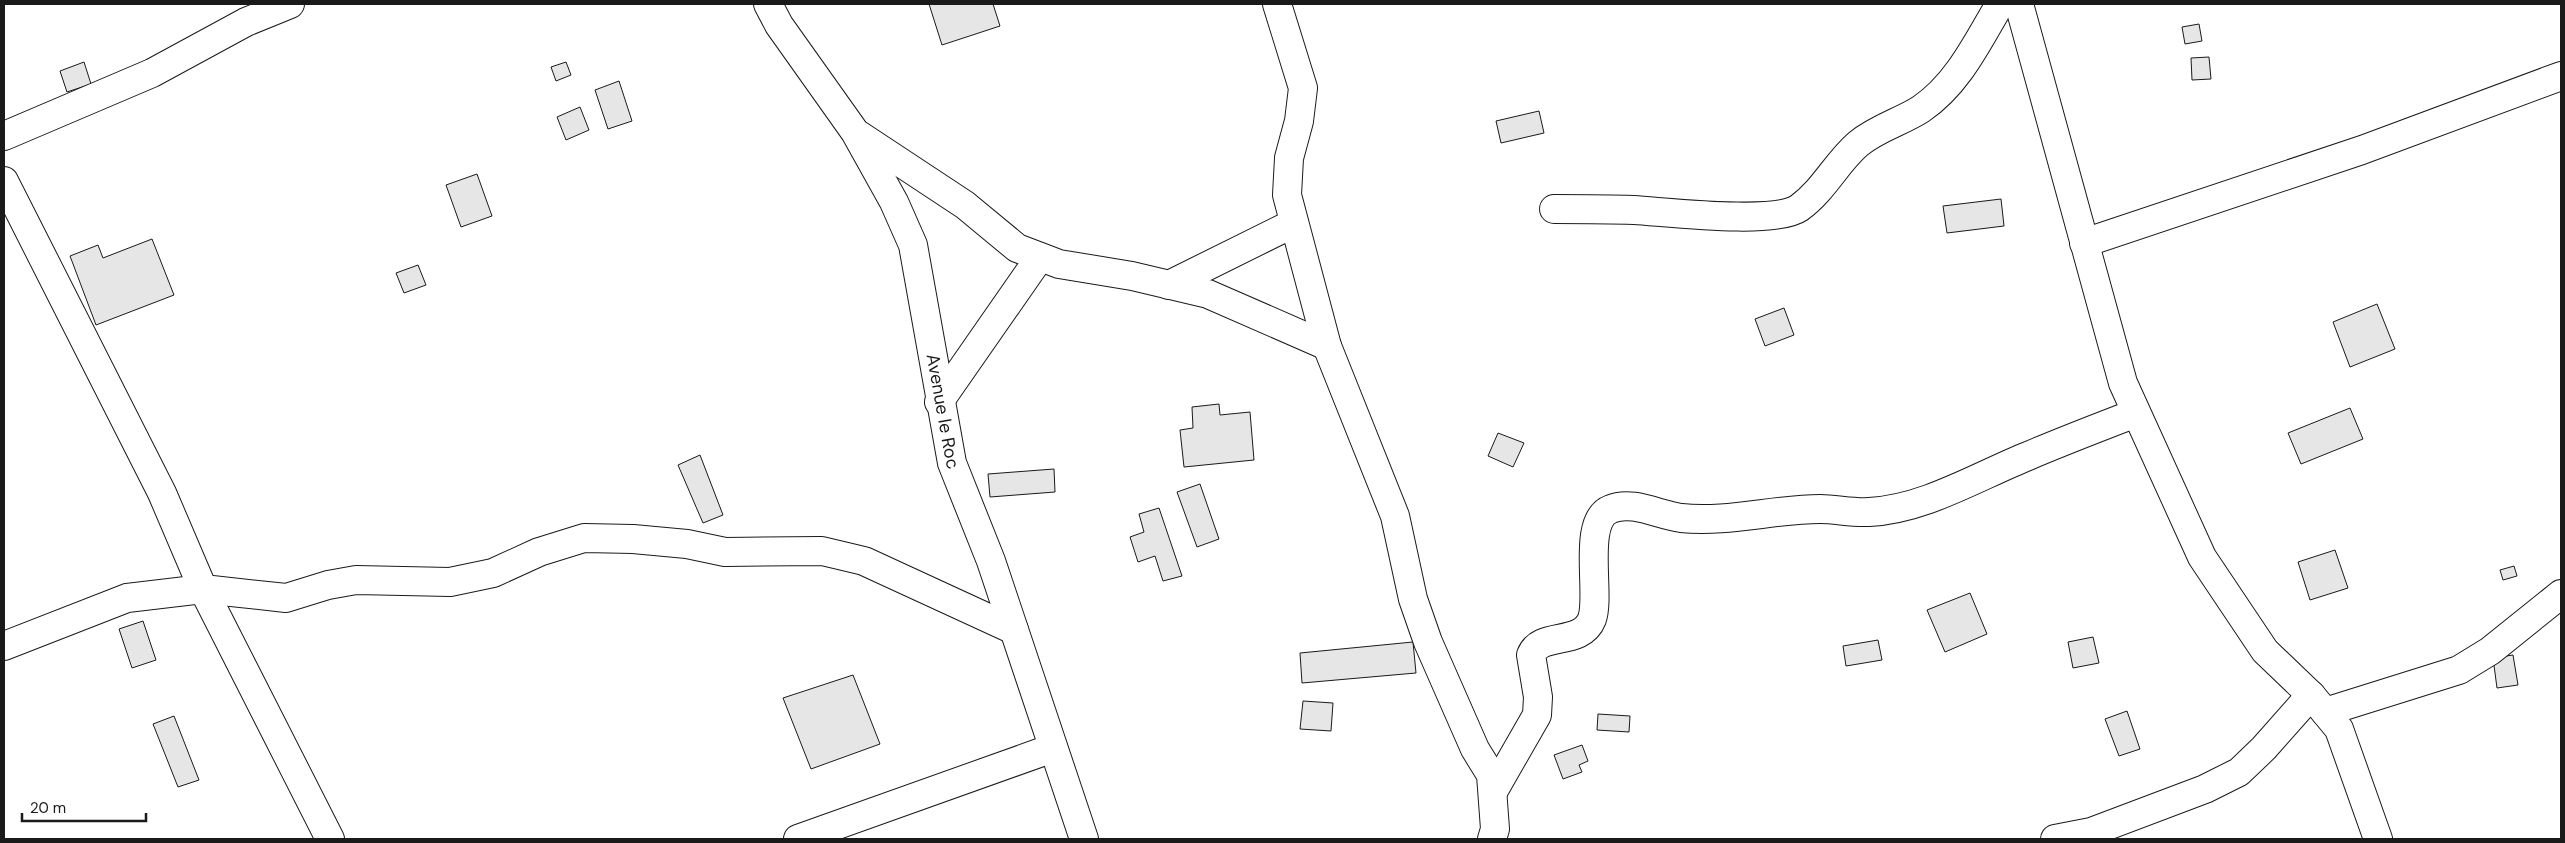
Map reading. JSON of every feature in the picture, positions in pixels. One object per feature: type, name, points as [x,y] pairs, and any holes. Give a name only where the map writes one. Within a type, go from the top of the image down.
[{"type":"street","points":[[4,136],[152,73],[246,22],[290,4]]},
{"type":"street","name":"Avenue le Roc","points":[[768,4],[779,25],[855,132],[894,202],[913,245],[939,402],[952,463],[991,561],[1084,839]]},
{"type":"street","points":[[1277,4],[1304,88],[1299,121],[1289,158],[1287,195],[1294,223],[1327,346],[1395,516],[1413,599],[1428,642],[1475,749],[1491,775],[1494,790],[1495,829],[1492,839]]},
{"type":"street","points":[[1554,209],[1735,216],[1772,215],[1797,209],[1823,187],[1858,144],[1881,129],[1920,110],[1944,90],[1969,57],[2000,4]]},
{"type":"street","points":[[2019,4],[2123,383],[2202,557],[2265,651],[2318,704],[2339,729],[2378,839]]},
{"type":"street","points":[[2084,243],[2362,150],[2561,76]]},
{"type":"street","points":[[855,132],[965,205],[1017,248],[1059,264],[1132,276],[1208,294],[1327,346]]},
{"type":"street","points":[[4,181],[162,493],[204,589],[330,839]]},
{"type":"street","points":[[1169,285],[1294,223]]},
{"type":"street","points":[[939,402],[1040,257]]},
{"type":"street","points":[[1494,790],[1537,714],[1538,697],[1531,655],[1533,649],[1538,645],[1575,636],[1586,628],[1592,620],[1594,601],[1593,541],[1599,520],[1608,509],[1620,506],[1691,518],[1737,517],[1819,508],[1868,512],[1918,504],[2028,456],[2136,413]]},
{"type":"street","points":[[4,646],[127,598],[204,589],[286,598],[303,595],[328,585],[356,580],[450,582],[493,573],[539,552],[584,538],[634,539],[687,544],[725,552],[822,551],[856,559],[1014,630]]},
{"type":"street","points":[[2055,839],[2091,832],[2205,789],[2239,772],[2264,748],[2318,704],[2459,670],[2490,651],[2561,594]]},
{"type":"street","points":[[798,839],[1053,748]]},
{"type":"building","points":[[929,4],[993,4],[1000,26],[942,45]]},
{"type":"building","points":[[2199,24],[2202,41],[2185,44],[2182,27]]},
{"type":"building","points":[[2209,57],[2211,79],[2192,80],[2191,58]]},
{"type":"building","points":[[84,62],[91,84],[67,92],[60,71]]},
{"type":"building","points":[[566,62],[571,75],[556,81],[551,67]]},
{"type":"building","points":[[619,81],[632,121],[608,129],[595,90]]},
{"type":"building","points":[[580,107],[589,130],[566,140],[557,117]]},
{"type":"building","points":[[1539,111],[1544,133],[1501,143],[1496,121]]},
{"type":"building","points":[[477,174],[492,216],[461,227],[446,185]]},
{"type":"building","points":[[2001,199],[2004,226],[1947,233],[1943,206]]},
{"type":"building","points":[[152,239],[174,295],[96,325],[70,256],[98,245],[103,258]]},
{"type":"building","points":[[418,265],[426,285],[404,293],[396,273]]},
{"type":"building","points":[[2377,304],[2395,349],[2350,367],[2333,322]]},
{"type":"building","points":[[1784,308],[1794,335],[1765,346],[1755,319]]},
{"type":"building","points":[[1219,404],[1220,415],[1250,412],[1254,460],[1184,467],[1180,430],[1193,428],[1192,407]]},
{"type":"building","points":[[2350,408],[2363,439],[2301,464],[2288,433]]},
{"type":"building","points":[[1498,433],[1524,443],[1513,467],[1488,456]]},
{"type":"building","points":[[700,455],[723,515],[703,523],[678,465]]},
{"type":"building","points":[[1054,469],[1055,492],[990,497],[988,474]]},
{"type":"building","points":[[1200,484],[1219,539],[1197,547],[1177,492]]},
{"type":"building","points":[[1159,508],[1182,576],[1163,581],[1155,556],[1138,562],[1130,537],[1144,532],[1139,514]]},
{"type":"building","points":[[2335,550],[2348,588],[2310,600],[2298,562]]},
{"type":"building","points":[[2514,566],[2517,576],[2503,580],[2500,570]]},
{"type":"building","points":[[1970,593],[1987,634],[1945,652],[1927,610]]},
{"type":"building","points":[[143,621],[156,660],[132,668],[119,629]]},
{"type":"building","points":[[2093,637],[2099,663],[2073,668],[2068,642]]},
{"type":"building","points":[[1878,640],[1882,660],[1846,666],[1843,646]]},
{"type":"building","points":[[1413,642],[1416,673],[1302,683],[1300,653]]},
{"type":"building","points":[[2513,655],[2518,685],[2497,688],[2493,658]]},
{"type":"building","points":[[853,675],[880,744],[811,769],[783,698]]},
{"type":"building","points":[[1303,701],[1333,703],[1331,731],[1300,729]]},
{"type":"building","points":[[2127,711],[2140,749],[2119,756],[2105,719]]},
{"type":"building","points":[[1598,714],[1630,716],[1629,732],[1597,730]]},
{"type":"building","points":[[174,716],[199,780],[178,787],[153,724]]},
{"type":"building","points":[[1582,745],[1588,761],[1579,765],[1582,772],[1563,779],[1554,755]]}]
